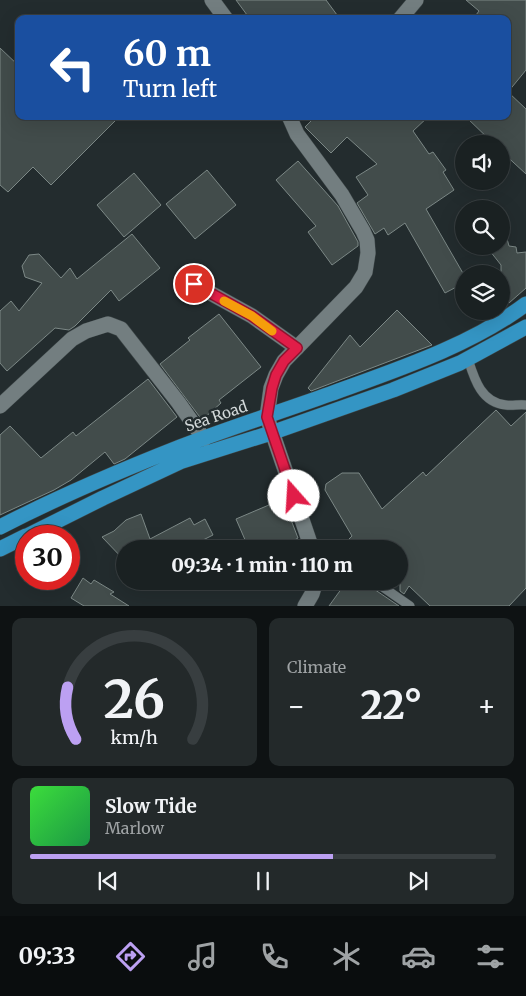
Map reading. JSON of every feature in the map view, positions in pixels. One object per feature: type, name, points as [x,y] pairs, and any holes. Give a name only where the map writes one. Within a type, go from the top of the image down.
[{"type":"highway","name":"Sea Road","points":[[0,528],[92,484],[181,447],[397,369],[452,346],[526,304]]},
{"type":"highway","points":[[48,525],[182,461],[271,433],[392,390],[468,358],[526,327]]},
{"type":"highway","points":[[0,549],[15,542]]},
{"type":"street","points":[[212,0],[223,15]]},
{"type":"street","points":[[403,15],[416,0]]},
{"type":"street","points":[[291,120],[297,134],[346,202],[363,231],[367,240],[368,253],[365,272],[356,287],[284,361],[276,375],[272,388],[267,417],[309,540]]},
{"type":"street","points":[[194,284],[252,316],[297,348]]},
{"type":"street","points":[[0,406],[72,339],[86,331],[108,324],[121,329],[178,402],[204,439]]},
{"type":"street","points":[[306,606],[313,590]]},
{"type":"lane","points":[[468,358],[476,384],[487,398],[505,405],[526,405]]},
{"type":"lane","points":[[387,590],[410,606]]},
{"type":"building","points":[[236,0],[326,0],[337,15],[247,15]]},
{"type":"building","points":[[466,0],[526,0],[526,70],[511,88],[511,15],[476,15],[479,11]]},
{"type":"building","points":[[0,48],[15,62],[15,120],[116,120],[51,185],[33,167],[8,192],[0,185]]},
{"type":"building","points":[[511,95],[526,109],[526,174],[510,159],[510,135],[485,135],[469,120],[511,120]]},
{"type":"building","points":[[312,120],[425,120],[413,131],[429,154],[433,152],[446,170],[443,172],[454,190],[426,209],[458,265],[455,265],[455,288],[445,293],[405,223],[388,235],[384,228],[375,234],[357,203],[368,195],[356,177],[377,164],[347,137],[331,153],[305,127]]},
{"type":"building","points":[[298,161],[338,206],[358,242],[358,246],[332,265],[308,232],[316,226],[276,180]]},
{"type":"building","points":[[207,170],[236,205],[195,239],[166,204]]},
{"type":"building","points":[[134,173],[161,205],[124,237],[97,205]]},
{"type":"building","points":[[132,234],[160,268],[119,301],[111,290],[75,326],[69,330],[55,328],[7,371],[0,363],[0,311],[11,301],[19,311],[42,283],[25,277],[22,266],[29,255],[39,254],[61,278],[70,268],[77,279]]},
{"type":"building","points":[[510,246],[516,247],[517,253],[526,252],[526,288],[510,302],[510,265],[501,265],[493,255],[510,255]]},
{"type":"building","points":[[397,310],[432,345],[311,391],[308,388],[350,335],[360,347]]},
{"type":"building","points":[[219,314],[261,367],[219,400],[221,403],[202,420],[160,364],[190,340],[188,338]]},
{"type":"building","points":[[148,379],[177,417],[125,459],[114,464],[105,452],[71,480],[0,515],[0,435],[10,426],[41,458],[73,432],[76,436]]},
{"type":"building","points":[[496,410],[511,426],[526,412],[526,588],[509,606],[430,606],[409,586],[408,588],[408,540],[348,540],[352,536],[325,490],[326,484],[342,473],[359,473],[382,509],[423,472],[426,476]]},
{"type":"building","points":[[283,499],[298,538],[294,540],[245,540],[236,519]]},
{"type":"building","points":[[141,514],[150,539],[190,518],[194,525],[205,519],[213,535],[203,540],[116,540],[116,552],[102,537],[114,531],[126,520]]},
{"type":"building","points":[[83,578],[91,584],[94,580],[114,592],[110,594],[129,606],[84,606],[71,598],[76,590],[80,590],[80,583]]},
{"type":"building","points":[[341,590],[375,590],[399,606],[329,606]]},
{"type":"slow traffic","points":[[224,301],[252,316],[272,331]]},
{"type":"route","points":[[194,284],[252,316],[297,348],[284,361],[276,375],[267,417],[294,496]]}]
